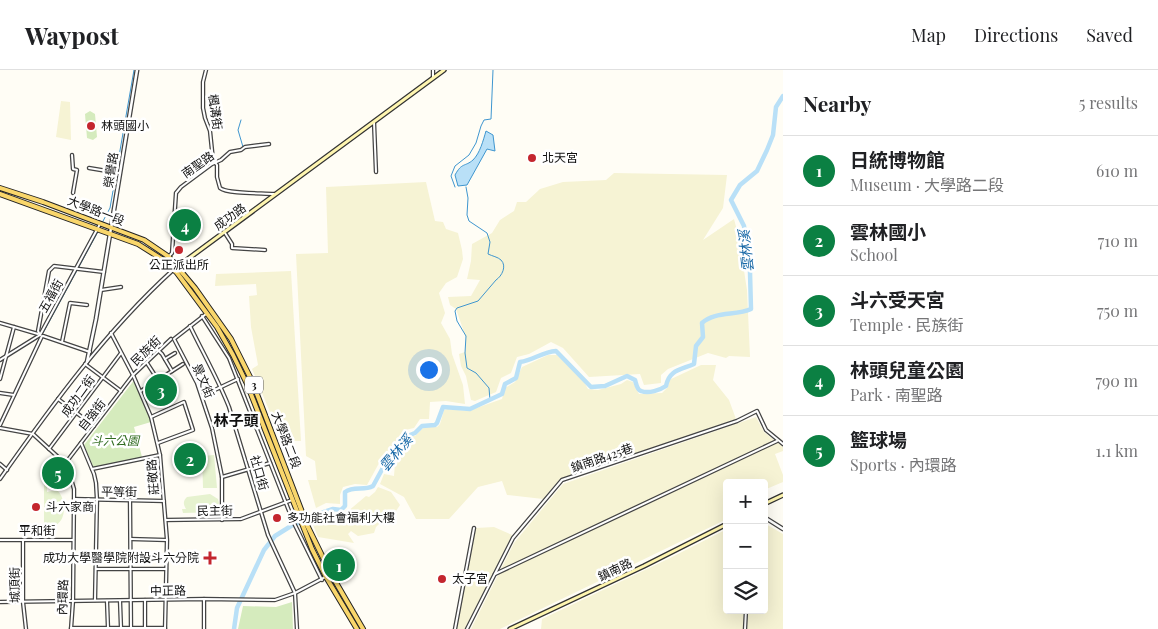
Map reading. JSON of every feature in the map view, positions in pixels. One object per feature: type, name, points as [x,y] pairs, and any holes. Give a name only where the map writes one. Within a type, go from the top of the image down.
[{"type":"main road","name":"成功路","points":[[176,268],[444,70]]},
{"type":"main road","name":"大學路一段","points":[[0,188],[144,240],[169,257],[176,268]]},
{"type":"main road","name":"大學路一段","points":[[0,194],[138,244],[176,268]]},
{"type":"main road","name":"大學路二段","points":[[176,268],[204,315],[217,327],[239,366],[248,384],[292,500],[302,517]]},
{"type":"main road","name":"大學路二段","points":[[176,268],[213,311],[243,363],[252,381],[305,526],[326,576],[357,629]]},
{"type":"main road","points":[[239,366],[243,363]]},
{"type":"main road","points":[[282,472],[286,470]]},
{"type":"main road","points":[[768,502],[783,495]]},
{"type":"main road","name":"大學路二段","points":[[305,526],[363,629]]},
{"type":"main road","name":"鎮南路","points":[[510,629],[723,526]]},
{"type":"street","name":"榮譽路","points":[[86,363],[91,353],[137,70]]},
{"type":"street","name":"楓溝街","points":[[206,70],[203,82],[205,118],[210,132],[213,160],[218,169],[217,177],[221,190],[225,192],[274,194]]},
{"type":"street","points":[[433,70],[433,78]]},
{"type":"street","points":[[374,122],[376,172]]},
{"type":"street","name":"南聖路","points":[[169,257],[172,253],[176,193],[181,187],[230,152],[241,150],[245,147],[269,144]]},
{"type":"street","points":[[72,155],[73,169],[77,170],[73,193]]},
{"type":"street","points":[[88,168],[119,173]]},
{"type":"street","name":"五福街","points":[[0,427],[41,335],[100,224]]},
{"type":"street","points":[[224,232],[232,244],[232,248],[265,250]]},
{"type":"street","points":[[165,261],[169,257]]},
{"type":"street","points":[[41,335],[38,331],[50,268],[54,266],[104,272]]},
{"type":"street","name":"成功路","points":[[91,353],[176,268]]},
{"type":"street","points":[[101,290],[121,287]]},
{"type":"street","points":[[62,342],[70,303],[88,305]]},
{"type":"street","name":"民族街","points":[[134,376],[159,351],[204,315]]},
{"type":"street","name":"大學路二段","points":[[204,315],[229,358],[293,521],[322,580]]},
{"type":"street","points":[[0,323],[14,326],[91,353]]},
{"type":"street","points":[[0,379],[14,326]]},
{"type":"street","name":"社口街","points":[[190,326],[212,373],[222,388],[239,433],[268,534],[295,593],[297,629]]},
{"type":"street","name":"莊敬路","points":[[110,333],[134,376],[151,417],[158,443],[167,540],[165,629]]},
{"type":"street","points":[[0,360],[41,335]]},
{"type":"street","name":"景文街","points":[[173,339],[202,396],[212,428],[222,477],[222,520]]},
{"type":"street","points":[[148,341],[159,351],[172,371]]},
{"type":"street","name":"成功二街","points":[[50,449],[122,353]]},
{"type":"street","points":[[165,360],[175,353]]},
{"type":"street","points":[[0,479],[86,363],[122,391]]},
{"type":"street","points":[[147,363],[158,380]]},
{"type":"street","points":[[140,391],[183,364]]},
{"type":"street","name":"自強街","points":[[64,464],[134,376]]},
{"type":"street","points":[[202,396],[238,380]]},
{"type":"street","points":[[0,393],[14,395]]},
{"type":"street","points":[[58,399],[94,426]]},
{"type":"street","points":[[151,417],[184,402],[192,430],[158,443]]},
{"type":"street","name":"鎮南路425巷","points":[[467,629],[512,538],[562,480],[737,421],[757,411],[766,430],[778,440]]},
{"type":"street","name":"內環路","points":[[0,427],[32,434],[64,464],[71,479],[74,490],[71,629]]},
{"type":"street","points":[[495,574],[778,440],[783,444]]},
{"type":"street","points":[[81,443],[96,483],[95,600]]},
{"type":"street","points":[[92,470],[160,455]]},
{"type":"street","points":[[222,477],[271,463]]},
{"type":"street","points":[[0,464],[7,470]]},
{"type":"street","name":"平等街","points":[[74,499],[164,501]]},
{"type":"street","points":[[130,500],[131,628]]},
{"type":"street","name":"民主街","points":[[165,520],[241,519],[292,500]]},
{"type":"street","points":[[768,520],[783,529]]},
{"type":"street","points":[[455,629],[474,528]]},
{"type":"street","name":"平和街","points":[[0,540],[74,540]]},
{"type":"street","name":"城頂街","points":[[23,540],[23,602],[26,629]]},
{"type":"street","points":[[131,540],[167,540]]},
{"type":"street","points":[[96,569],[166,569]]},
{"type":"street","name":"中正路","points":[[0,602],[204,599],[275,600],[295,593],[331,574]]},
{"type":"street","points":[[204,599],[204,629]]},
{"type":"street","points":[[107,600],[108,628]]},
{"type":"street","points":[[120,600],[121,628]]},
{"type":"street","points":[[145,628],[146,600]]},
{"type":"street","points":[[745,629],[746,614]]},
{"type":"street","points":[[71,629],[165,629]]},
{"type":"shaded area","points":[[61,101],[70,102],[71,140],[56,137]]},
{"type":"shaded area","points":[[614,173],[727,175],[723,208],[703,240],[734,219],[747,290],[750,357],[729,356],[726,358],[708,353],[668,369],[661,375],[661,383],[644,385],[640,374],[589,377],[563,348],[551,342],[529,354],[517,357],[511,373],[501,378],[496,392],[475,401],[471,400],[459,354],[465,352],[466,338],[456,309],[450,305],[448,297],[471,296],[480,280],[467,279],[472,244],[492,233],[500,220],[514,211],[517,202],[526,202],[540,189],[563,182],[606,180]]},
{"type":"shaded area","points":[[426,182],[435,221],[443,222],[446,229],[458,233],[462,250],[463,259],[457,277],[446,283],[439,293],[445,313],[441,323],[450,339],[452,354],[463,385],[465,404],[446,401],[430,402],[429,419],[420,419],[414,428],[405,430],[378,465],[367,485],[355,484],[343,487],[340,495],[340,504],[326,503],[316,508],[308,480],[317,480],[315,461],[306,456],[296,254],[328,253],[326,187]]},
{"type":"shaded area","points":[[291,271],[301,441],[282,441],[252,369],[258,365],[251,327],[249,296],[257,295],[256,284],[215,286],[216,274]]},
{"type":"shaded area","points":[[548,355],[557,355],[583,380],[588,389],[598,390],[621,384],[627,380],[633,382],[639,394],[662,393],[668,387],[669,380],[701,365],[716,365],[713,380],[729,400],[736,419],[560,479],[543,499],[507,495],[502,481],[478,487],[449,519],[416,519],[404,497],[380,484],[384,474],[394,476],[395,463],[390,462],[408,444],[410,436],[415,436],[426,425],[437,427],[440,424],[444,410],[468,411],[502,399],[505,388],[515,382],[522,367]]},
{"type":"shaded area","points":[[756,417],[764,432],[783,447],[783,451],[775,454],[783,475],[783,482],[768,488],[768,479],[723,479],[723,521],[500,629],[471,629],[514,543],[563,484]]},
{"type":"shaded area","points":[[378,487],[391,492],[400,505],[394,514],[376,527],[374,533],[358,536],[351,531],[348,534],[354,543],[318,537],[313,525],[318,520],[347,512],[366,496],[369,497]]},
{"type":"shaded area","points":[[768,525],[783,534],[783,629],[541,629],[542,619],[723,531],[723,614],[768,614]]},
{"type":"shaded area","points":[[494,527],[512,535],[465,629],[456,629],[476,528]]},
{"type":"green space","points":[[90,111],[95,114],[97,137],[93,140],[87,138],[85,114]]},
{"type":"green space","points":[[178,210],[194,211],[192,241],[176,240]]},
{"type":"green space","name":"斗六公園","points":[[135,379],[151,422],[134,427],[142,457],[94,468],[84,445]]},
{"type":"green space","points":[[214,455],[217,488],[203,488],[202,456]]},
{"type":"green space","points":[[44,485],[47,485],[47,492],[57,490],[64,503],[64,513],[60,522],[56,525],[48,523],[47,527],[44,527]]},
{"type":"green space","points":[[210,494],[218,499],[219,503],[216,509],[220,509],[220,512],[183,513],[182,509],[186,509],[184,503],[187,497]]},
{"type":"green space","points":[[292,602],[293,629],[238,629],[243,606],[276,607]]},
{"type":"water","points":[[486,131],[493,135],[495,151],[487,149],[467,185],[458,186],[455,175],[457,171],[473,160],[481,147]]},
{"type":"waterway","points":[[102,223],[110,208],[134,70]]},
{"type":"waterway","points":[[455,187],[451,176],[455,166],[469,155],[476,143],[484,120],[491,119],[493,70]]},
{"type":"waterway","name":"雲林溪","points":[[234,629],[237,608],[264,550],[275,536],[291,526],[324,512],[333,509],[341,510],[345,506],[345,492],[348,490],[373,486],[385,464],[410,435],[422,426],[435,425],[443,407],[470,409],[502,394],[505,384],[516,378],[520,362],[556,351],[591,387],[605,386],[627,376],[635,380],[641,391],[651,392],[658,390],[666,386],[672,374],[694,364],[696,346],[703,337],[702,323],[719,315],[751,309],[750,272],[744,226],[731,200],[740,185],[757,171],[773,135],[776,107],[783,96]]},
{"type":"waterway","points":[[241,120],[238,130],[243,147]]},
{"type":"waterway","points":[[466,187],[469,221],[487,233],[490,242],[488,254],[500,259],[504,265],[500,276],[478,301],[457,308],[455,311],[457,321],[466,336],[465,353],[467,368],[476,373],[489,388],[490,400]]},
{"type":"waterway","points":[[0,361],[43,333],[101,226]]},
{"type":"place","name":"林頭國小","points":[[91,126]]},
{"type":"place","name":"北天宮","points":[[532,158]]},
{"type":"place","name":"林頭兒童公園","points":[[185,225]]},
{"type":"place","name":"公正派出所","points":[[179,250]]},
{"type":"place","name":"斗六受天宮","points":[[161,390]]},
{"type":"place","name":"雲林國小","points":[[190,459]]},
{"type":"place","name":"籃球場","points":[[58,473]]},
{"type":"place","name":"斗六家商","points":[[36,507]]},
{"type":"place","name":"多功能社會福利大樓","points":[[277,518]]},
{"type":"place","name":"成功大學醫學院附設斗六分院","points":[[210,558]]},
{"type":"place","name":"日統博物館","points":[[339,565]]},
{"type":"place","name":"太子宮","points":[[442,579]]},
{"type":"district","name":"林子頭","points":[[236,421]]}]
